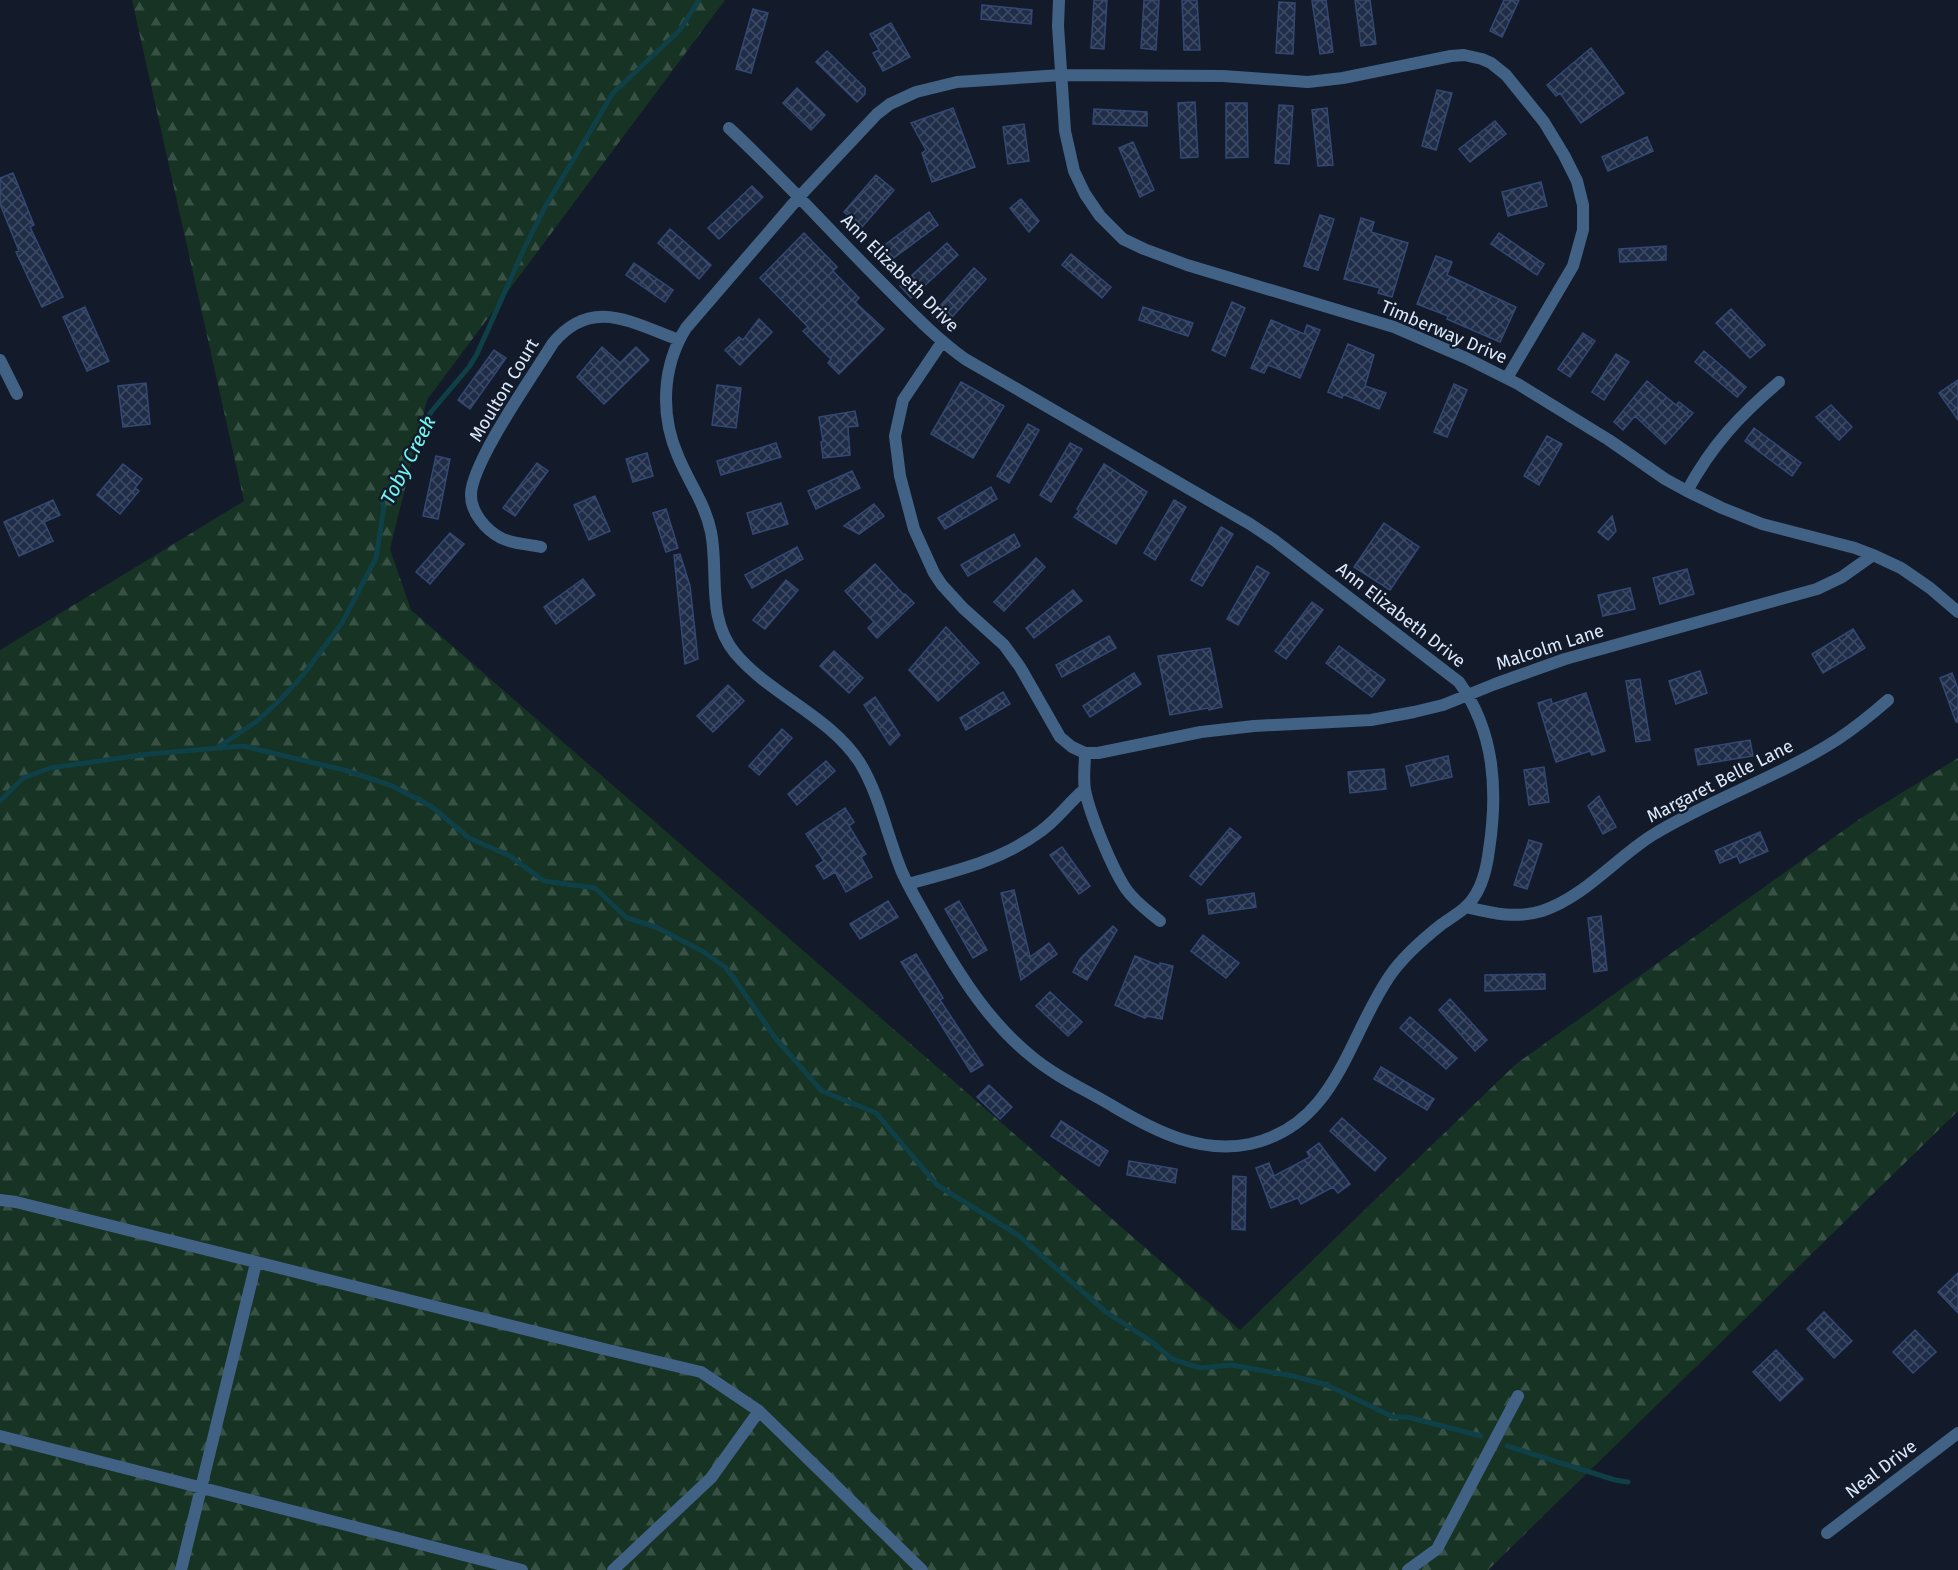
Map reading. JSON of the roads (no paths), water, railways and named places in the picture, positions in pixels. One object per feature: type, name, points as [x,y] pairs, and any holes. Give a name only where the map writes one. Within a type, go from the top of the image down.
[{"type":"street","name":"Timberway Drive","points":[[1059,0],[1058,26],[1065,131],[1074,171],[1085,194],[1100,216],[1123,239],[1188,265],[1394,327],[1466,358],[1507,378],[1687,491],[1762,524],[1856,548],[1874,555],[1921,581],[1958,612]]},
{"type":"street","name":"Ann Elizabeth Drive","points":[[729,128],[772,168],[799,197],[866,267],[942,342],[965,359],[1274,540],[1459,682],[1477,712],[1489,750],[1495,804],[1488,859],[1482,882],[1474,898],[1405,956],[1391,973],[1338,1074],[1312,1110],[1277,1135],[1254,1143],[1218,1146],[1176,1138],[1150,1128],[1042,1065],[1001,1029],[982,1006],[948,954],[908,884],[897,860],[875,795],[859,762],[835,734],[750,668],[732,650],[721,629],[715,607],[715,560],[711,530],[701,500],[679,459],[670,435],[666,409],[668,376],[679,340],[686,328],[799,197],[877,114],[890,104],[916,92],[957,82],[1061,75],[1223,76],[1308,82],[1343,78],[1464,56],[1482,59],[1499,68],[1544,122],[1577,181],[1582,205],[1583,230],[1574,266],[1507,378]]},
{"type":"street","name":"Moulton Court","points":[[541,547],[508,540],[487,529],[476,514],[471,494],[473,479],[487,453],[553,343],[564,330],[578,321],[594,317],[618,319],[679,340]]},
{"type":"street","points":[[942,342],[903,400],[895,436],[900,476],[914,530],[942,585],[963,608],[1004,645],[1020,667],[1060,737],[1072,747],[1085,753],[1085,789],[1096,822],[1127,889],[1141,906],[1160,921]]},
{"type":"street","points":[[0,360],[17,394]]},
{"type":"street","points":[[1687,491],[1718,441],[1751,406],[1779,382]]},
{"type":"street","name":"Malcolm Lane","points":[[1085,753],[1098,753],[1201,732],[1244,727],[1371,720],[1443,705],[1565,659],[1817,589],[1842,577],[1874,555]]},
{"type":"street","name":"Margaret Belle Lane","points":[[1466,907],[1494,914],[1517,915],[1540,911],[1563,903],[1650,837],[1689,814],[1794,764],[1837,740],[1888,700]]},
{"type":"street","points":[[908,884],[977,864],[1019,847],[1044,829],[1085,789]]},
{"type":"street","points":[[0,1200],[16,1202],[701,1372],[759,1411],[922,1570]]},
{"type":"street","points":[[181,1570],[256,1263]]},
{"type":"street","points":[[1408,1570],[1437,1549],[1518,1396]]},
{"type":"street","points":[[613,1570],[711,1478],[759,1411]]},
{"type":"street","name":"Neal Drive","points":[[1827,1533],[1958,1433]]},
{"type":"street","points":[[0,1436],[522,1570]]},
{"type":"waterway","name":"Toby Creek","points":[[217,748],[257,721],[281,699],[303,675],[342,623],[376,558],[384,507],[382,502],[431,412],[469,367],[477,354],[545,207],[613,93],[680,30],[699,0]]},
{"type":"waterway","points":[[0,801],[23,778],[50,768],[149,754],[243,746],[344,770],[390,785],[431,806],[469,838],[510,856],[544,881],[595,888],[627,918],[656,927],[702,951],[725,967],[776,1039],[822,1091],[876,1113],[937,1185],[1018,1235],[1106,1312],[1152,1342],[1172,1359],[1200,1368],[1231,1365],[1293,1376],[1327,1385],[1393,1417],[1407,1417],[1481,1436]]},
{"type":"waterway","points":[[1507,1446],[1628,1482]]}]
